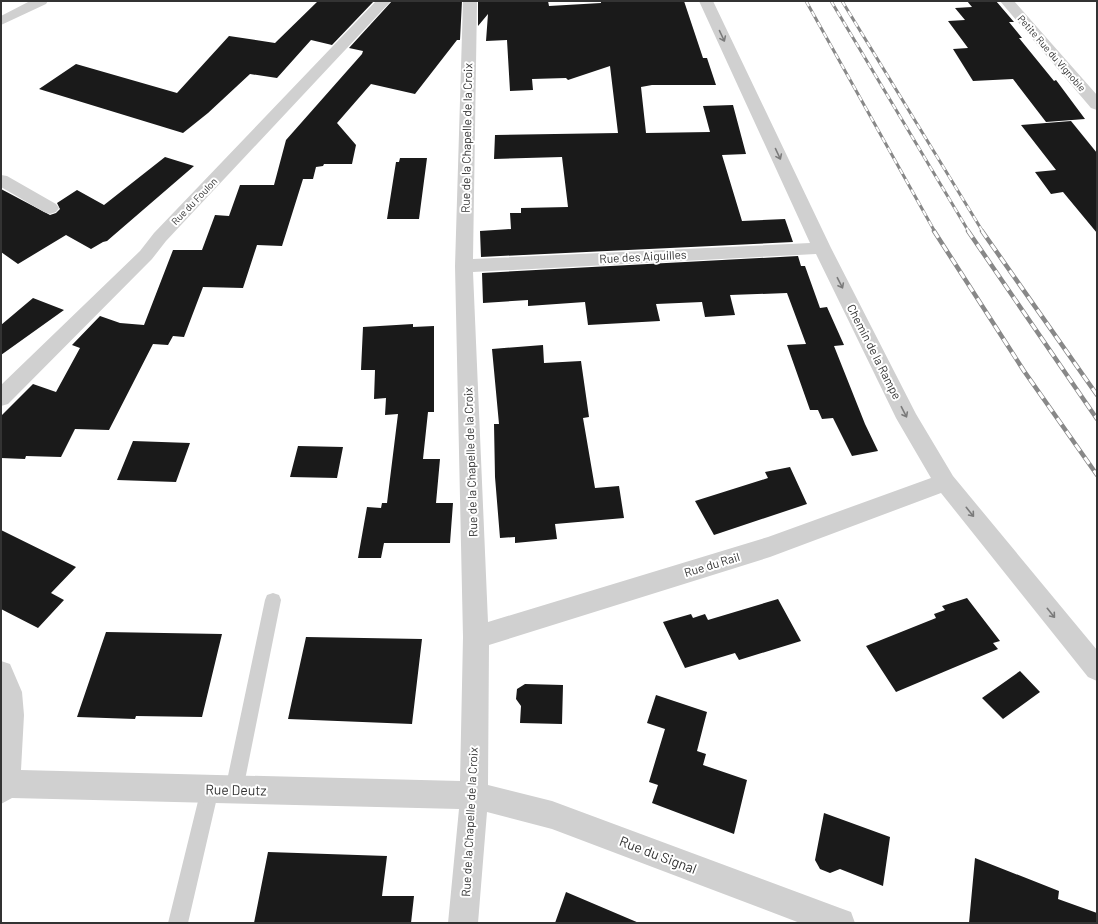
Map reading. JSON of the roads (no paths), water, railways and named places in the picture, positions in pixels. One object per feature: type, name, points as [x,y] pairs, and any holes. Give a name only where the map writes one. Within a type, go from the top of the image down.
[{"type":"street","points":[[1,21],[41,1]]},
{"type":"street","name":"Rue du Foulon","points":[[1,398],[146,255],[160,237],[384,1]]},
{"type":"street","name":"Rue de la Chapelle de la Croix","points":[[463,923],[474,795],[476,637],[464,266],[470,1]]},
{"type":"street","name":"Chemin de la Rampe","points":[[706,1],[822,248],[907,418],[945,482],[1097,669]]},
{"type":"street","name":"Petite Rue du Vignoble","points":[[1008,1],[1097,106]]},
{"type":"street","points":[[1,180],[50,208]]},
{"type":"street","name":"Rue des Aiguilles","points":[[464,266],[822,248]]},
{"type":"street","name":"Rue du Rail","points":[[476,637],[770,547],[945,482]]},
{"type":"street","points":[[1,673],[9,692],[11,715],[3,787]]},
{"type":"street","name":"Rue Deutz","points":[[3,787],[222,789],[474,795]]},
{"type":"street","name":"Rue du Signal","points":[[474,795],[552,815],[840,923]]},
{"type":"lane","points":[[178,923],[222,789],[272,600]]},
{"type":"railway","points":[[806,1],[935,232]]},
{"type":"railway","points":[[831,1],[969,232]]},
{"type":"railway","points":[[842,1],[983,232]]},
{"type":"railway","points":[[934,231],[1024,371],[1097,475]]},
{"type":"railway","points":[[968,231],[1097,419]]},
{"type":"railway","points":[[982,231],[1097,395]]}]
